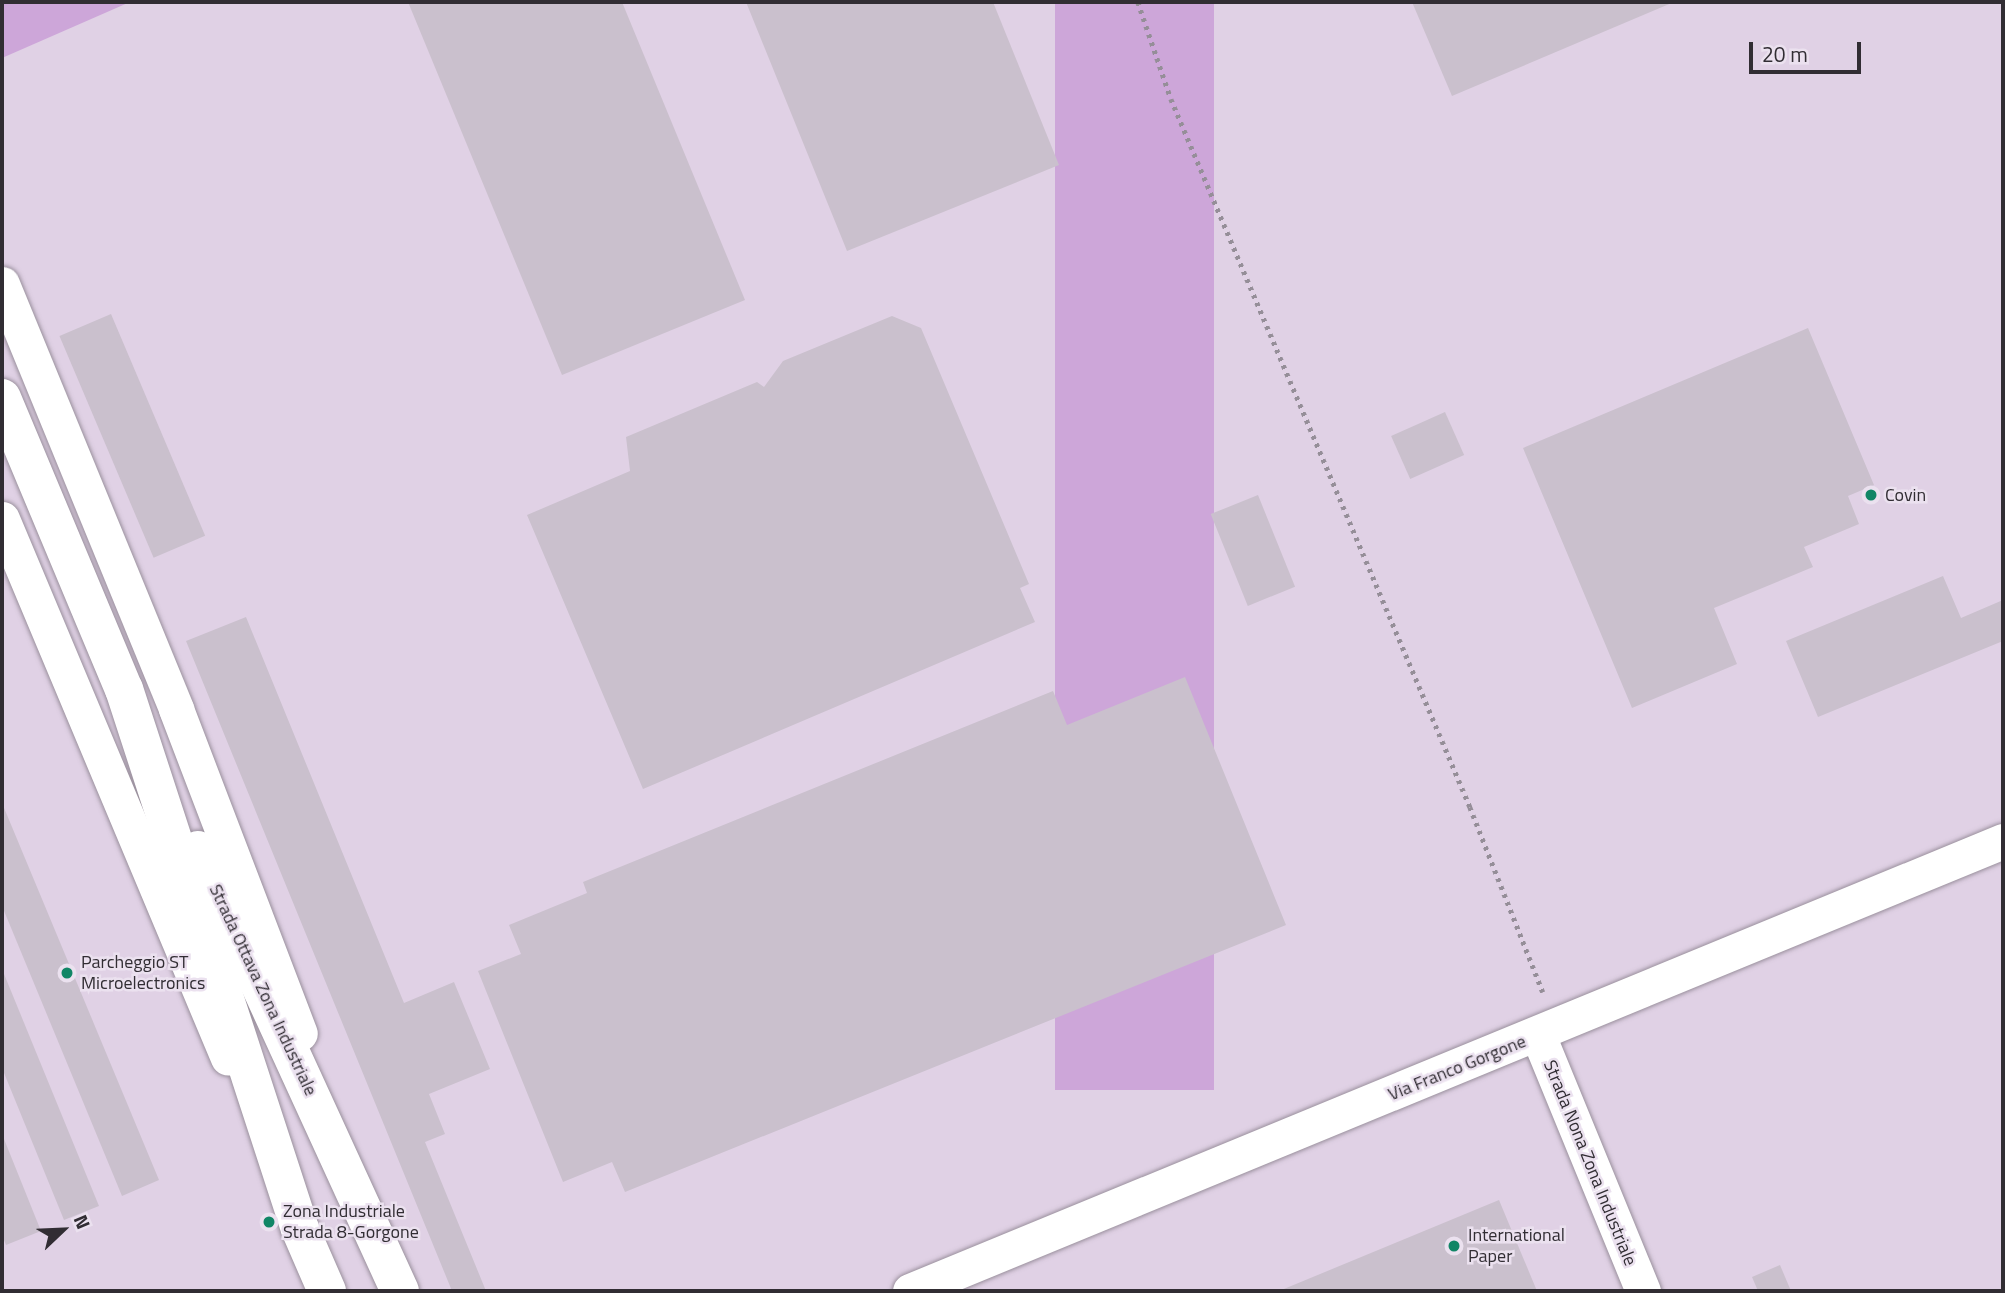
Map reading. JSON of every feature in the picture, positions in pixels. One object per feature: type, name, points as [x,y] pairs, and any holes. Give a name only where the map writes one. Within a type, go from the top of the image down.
[{"type":"main road","points":[[2,398],[124,689],[300,1229],[327,1291]]},
{"type":"main road","name":"Strada Ottava Zona Industriale","points":[[124,689],[373,1226],[400,1291]]},
{"type":"street","points":[[2,284],[176,709],[373,1226]]},
{"type":"street","points":[[2,519],[300,1229]]},
{"type":"street","name":"Via Franco Gorgone","points":[[910,1291],[2003,841]]},
{"type":"street","name":"Strada Nona Zona Industriale","points":[[1547,1031],[1643,1291]]},
{"type":"path","points":[[1138,2],[1171,99],[1465,794],[1547,1031]]},
{"type":"shaded area","points":[[2,2],[2003,2],[2003,1291],[2,1291]]},
{"type":"shaded area","points":[[2,2],[130,2],[2,58]]},
{"type":"shaded area","points":[[1055,2],[1214,2],[1214,1090],[1055,1090]]},
{"type":"building","points":[[408,2],[622,2],[745,300],[562,375]]},
{"type":"building","points":[[746,2],[993,2],[1059,165],[847,251]]},
{"type":"building","points":[[1412,2],[1674,2],[1452,96]]},
{"type":"building","points":[[111,314],[205,536],[154,558],[59,336]]},
{"type":"building","points":[[892,316],[921,328],[1029,584],[1020,588],[1035,622],[643,789],[527,515],[630,471],[626,437],[757,382],[764,387],[783,361]]},
{"type":"building","points":[[1808,328],[1874,485],[1848,496],[1859,524],[1804,547],[1813,567],[1714,608],[1737,664],[1632,708],[1523,448]]},
{"type":"building","points":[[1445,412],[1464,455],[1410,479],[1391,436]]},
{"type":"building","points":[[1258,495],[1295,587],[1248,606],[1211,514]]},
{"type":"building","points":[[1943,576],[1961,618],[2003,600],[2003,641],[1818,717],[1786,641]]},
{"type":"building","points":[[246,617],[404,1003],[454,982],[490,1069],[429,1094],[445,1134],[425,1142],[486,1291],[452,1291],[186,641]]},
{"type":"building","points":[[1185,677],[1286,925],[625,1192],[612,1162],[563,1182],[478,971],[521,954],[509,925],[587,893],[583,882],[1053,691],[1067,725]]},
{"type":"building","points":[[2,803],[159,1180],[122,1196],[2,906]]},
{"type":"building","points":[[2,969],[99,1206],[64,1220],[2,1068]]},
{"type":"building","points":[[2,1134],[41,1231],[6,1245],[2,1235]]},
{"type":"building","name":"International Paper","points":[[1499,1200],[1537,1291],[1279,1291]]},
{"type":"building","points":[[1780,1265],[1791,1291],[1758,1291],[1752,1277]]},
{"type":"place","name":"Covin","points":[[1871,495]]},
{"type":"place","name":"Parcheggio ST Microelectronics","points":[[67,973]]},
{"type":"place","name":"Zona Industriale Strada 8-Gorgone","points":[[269,1222]]},
{"type":"place","name":"International Paper","points":[[1454,1246]]}]
